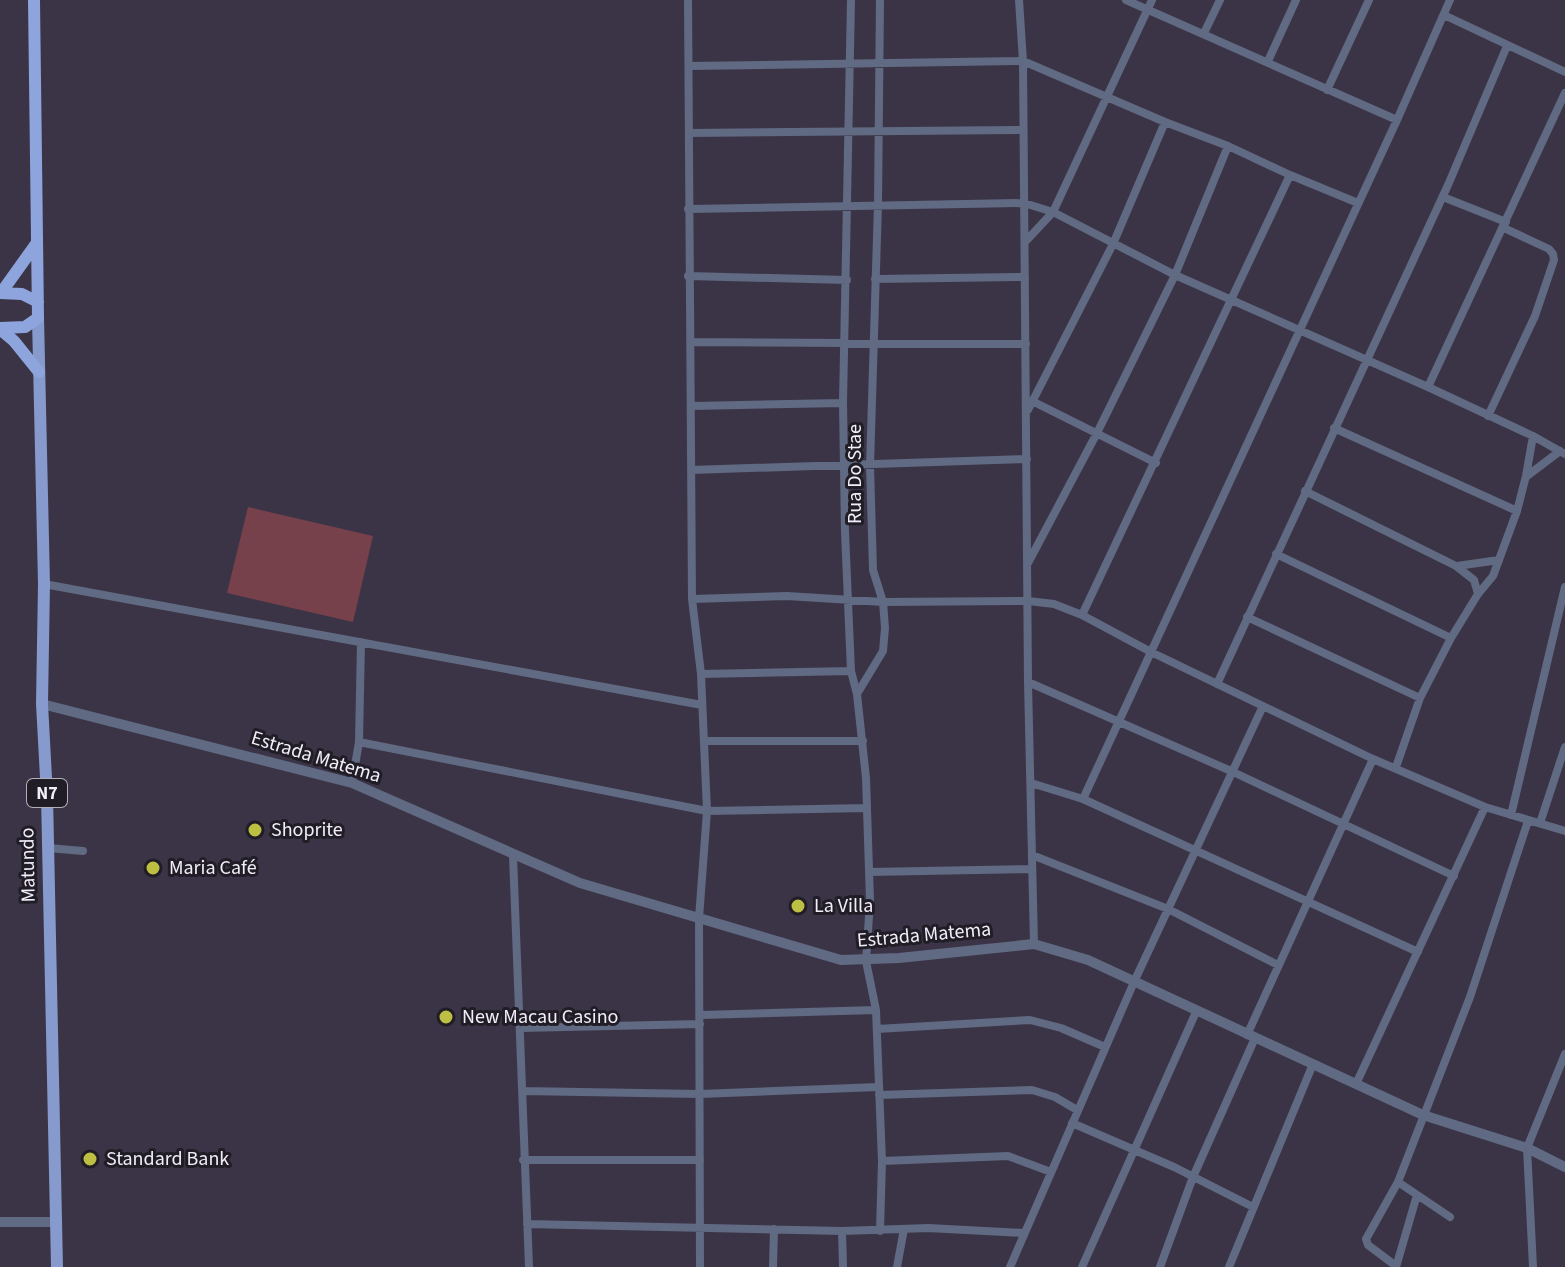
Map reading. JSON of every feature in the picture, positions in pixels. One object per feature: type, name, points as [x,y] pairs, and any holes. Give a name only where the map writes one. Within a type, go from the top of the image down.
[{"type":"highway","name":"N7","points":[[34,0],[38,318]]},
{"type":"highway","points":[[0,293],[28,259],[38,241]]},
{"type":"highway","points":[[0,293],[22,294],[38,302]]},
{"type":"highway","points":[[0,329],[25,327],[38,318]]},
{"type":"highway","points":[[0,329],[39,372]]},
{"type":"main road","name":"Matundo","points":[[38,318],[44,584],[42,704],[57,1267]]},
{"type":"street","points":[[688,0],[692,599],[701,674],[707,811],[699,918],[700,1267]]},
{"type":"street","points":[[851,0],[843,403],[847,598],[851,671],[863,741],[867,808],[869,872],[866,961],[877,1029],[882,1161],[880,1231]]},
{"type":"street","name":"Rua Do Stae","points":[[857,694],[883,651],[885,628],[883,602],[873,570],[870,466],[880,0]]},
{"type":"street","points":[[1019,0],[1023,61],[1028,682],[1034,944]]},
{"type":"street","points":[[1126,0],[1150,4],[1204,33],[1397,120]]},
{"type":"street","points":[[1204,33],[1220,0]]},
{"type":"street","points":[[1268,61],[1296,0]]},
{"type":"street","points":[[1327,90],[1369,0]]},
{"type":"street","points":[[1083,799],[1450,0]]},
{"type":"street","points":[[1024,243],[1053,212],[1150,4]]},
{"type":"street","points":[[1444,15],[1565,72]]},
{"type":"street","points":[[1217,684],[1443,197],[1507,46]]},
{"type":"street","points":[[689,66],[1023,61],[1358,203]]},
{"type":"street","points":[[1428,387],[1565,93]]},
{"type":"street","points":[[1027,412],[1113,244],[1165,122]]},
{"type":"street","points":[[689,133],[1022,130]]},
{"type":"street","points":[[1028,564],[1175,275],[1228,146]]},
{"type":"street","points":[[1082,615],[1290,175]]},
{"type":"street","points":[[1443,197],[1505,225],[1553,254],[1554,260],[1535,316],[1488,416]]},
{"type":"street","points":[[688,209],[1024,203],[1053,212],[1175,275],[1428,387],[1562,452],[1526,476]]},
{"type":"street","points":[[688,276],[847,280]]},
{"type":"street","points":[[875,279],[1025,277]]},
{"type":"street","points":[[692,342],[1026,344]]},
{"type":"street","points":[[1032,401],[1156,463]]},
{"type":"street","points":[[691,406],[843,403]]},
{"type":"street","points":[[1334,428],[1517,511]]},
{"type":"street","points":[[1396,767],[1420,698],[1451,638],[1493,576],[1517,511],[1533,436]]},
{"type":"street","points":[[691,470],[1027,459]]},
{"type":"street","points":[[1305,491],[1456,566],[1474,580],[1478,594]]},
{"type":"street","points":[[1276,554],[1451,638]]},
{"type":"street","points":[[1456,566],[1499,560]]},
{"type":"street","points":[[44,584],[702,705]]},
{"type":"street","points":[[1511,815],[1565,587]]},
{"type":"street","points":[[692,599],[847,598],[883,602],[1028,601],[1054,604],[1373,759],[1485,807],[1565,831]]},
{"type":"street","points":[[1247,617],[1420,698]]},
{"type":"street","points":[[352,783],[359,742],[361,642]]},
{"type":"street","points":[[701,674],[851,671]]},
{"type":"street","points":[[1028,682],[1343,822],[1454,876]]},
{"type":"street","name":"Estrada Matema","points":[[42,704],[352,783],[580,883],[841,960],[866,961],[1034,944],[1088,960],[1423,1115],[1527,1148],[1565,1167]]},
{"type":"street","points":[[1010,1267],[1134,982],[1263,706]]},
{"type":"street","points":[[704,741],[863,741]]},
{"type":"street","points":[[359,742],[707,811],[867,808]]},
{"type":"street","points":[[1540,823],[1565,747]]},
{"type":"street","points":[[1160,1267],[1278,965],[1373,759]]},
{"type":"street","points":[[1031,783],[1083,799],[1418,952]]},
{"type":"street","points":[[1356,1084],[1485,807]]},
{"type":"street","points":[[1417,1195],[1396,1267],[1368,1245],[1366,1239],[1398,1182],[1470,997],[1528,821]]},
{"type":"street","points":[[48,848],[83,851]]},
{"type":"street","points":[[1032,855],[1168,909],[1278,965]]},
{"type":"street","points":[[513,856],[529,1267]]},
{"type":"street","points":[[869,872],[1032,869]]},
{"type":"street","points":[[521,1028],[876,1010]]},
{"type":"street","points":[[1082,1267],[1196,1012]]},
{"type":"street","points":[[877,1029],[1030,1020],[1061,1028],[1105,1047]]},
{"type":"street","points":[[1533,1267],[1527,1148],[1565,1054]]},
{"type":"street","points":[[1229,1267],[1313,1064]]},
{"type":"street","points":[[522,1091],[700,1094],[1032,1090],[1055,1097],[1077,1110]]},
{"type":"street","points":[[1072,1123],[1135,1149],[1253,1207]]},
{"type":"street","points":[[882,1161],[1008,1156],[1051,1172]]},
{"type":"street","points":[[523,1160],[700,1160]]},
{"type":"street","points":[[1398,1182],[1450,1217]]},
{"type":"street","points":[[0,1222],[54,1222]]},
{"type":"street","points":[[527,1224],[1024,1233]]},
{"type":"street","points":[[773,1267],[774,1229]]},
{"type":"street","points":[[897,1267],[904,1229]]},
{"type":"street","points":[[842,1231],[843,1267]]},
{"type":"shaded area","points":[[248,507],[373,536],[353,622],[227,593]]},
{"type":"place","name":"Shoprite","points":[[255,830]]},
{"type":"place","name":"Maria Café","points":[[153,868]]},
{"type":"place","name":"La Villa","points":[[798,906]]},
{"type":"place","name":"New Macau Casino","points":[[446,1017]]},
{"type":"place","name":"Standard Bank","points":[[90,1159]]}]
